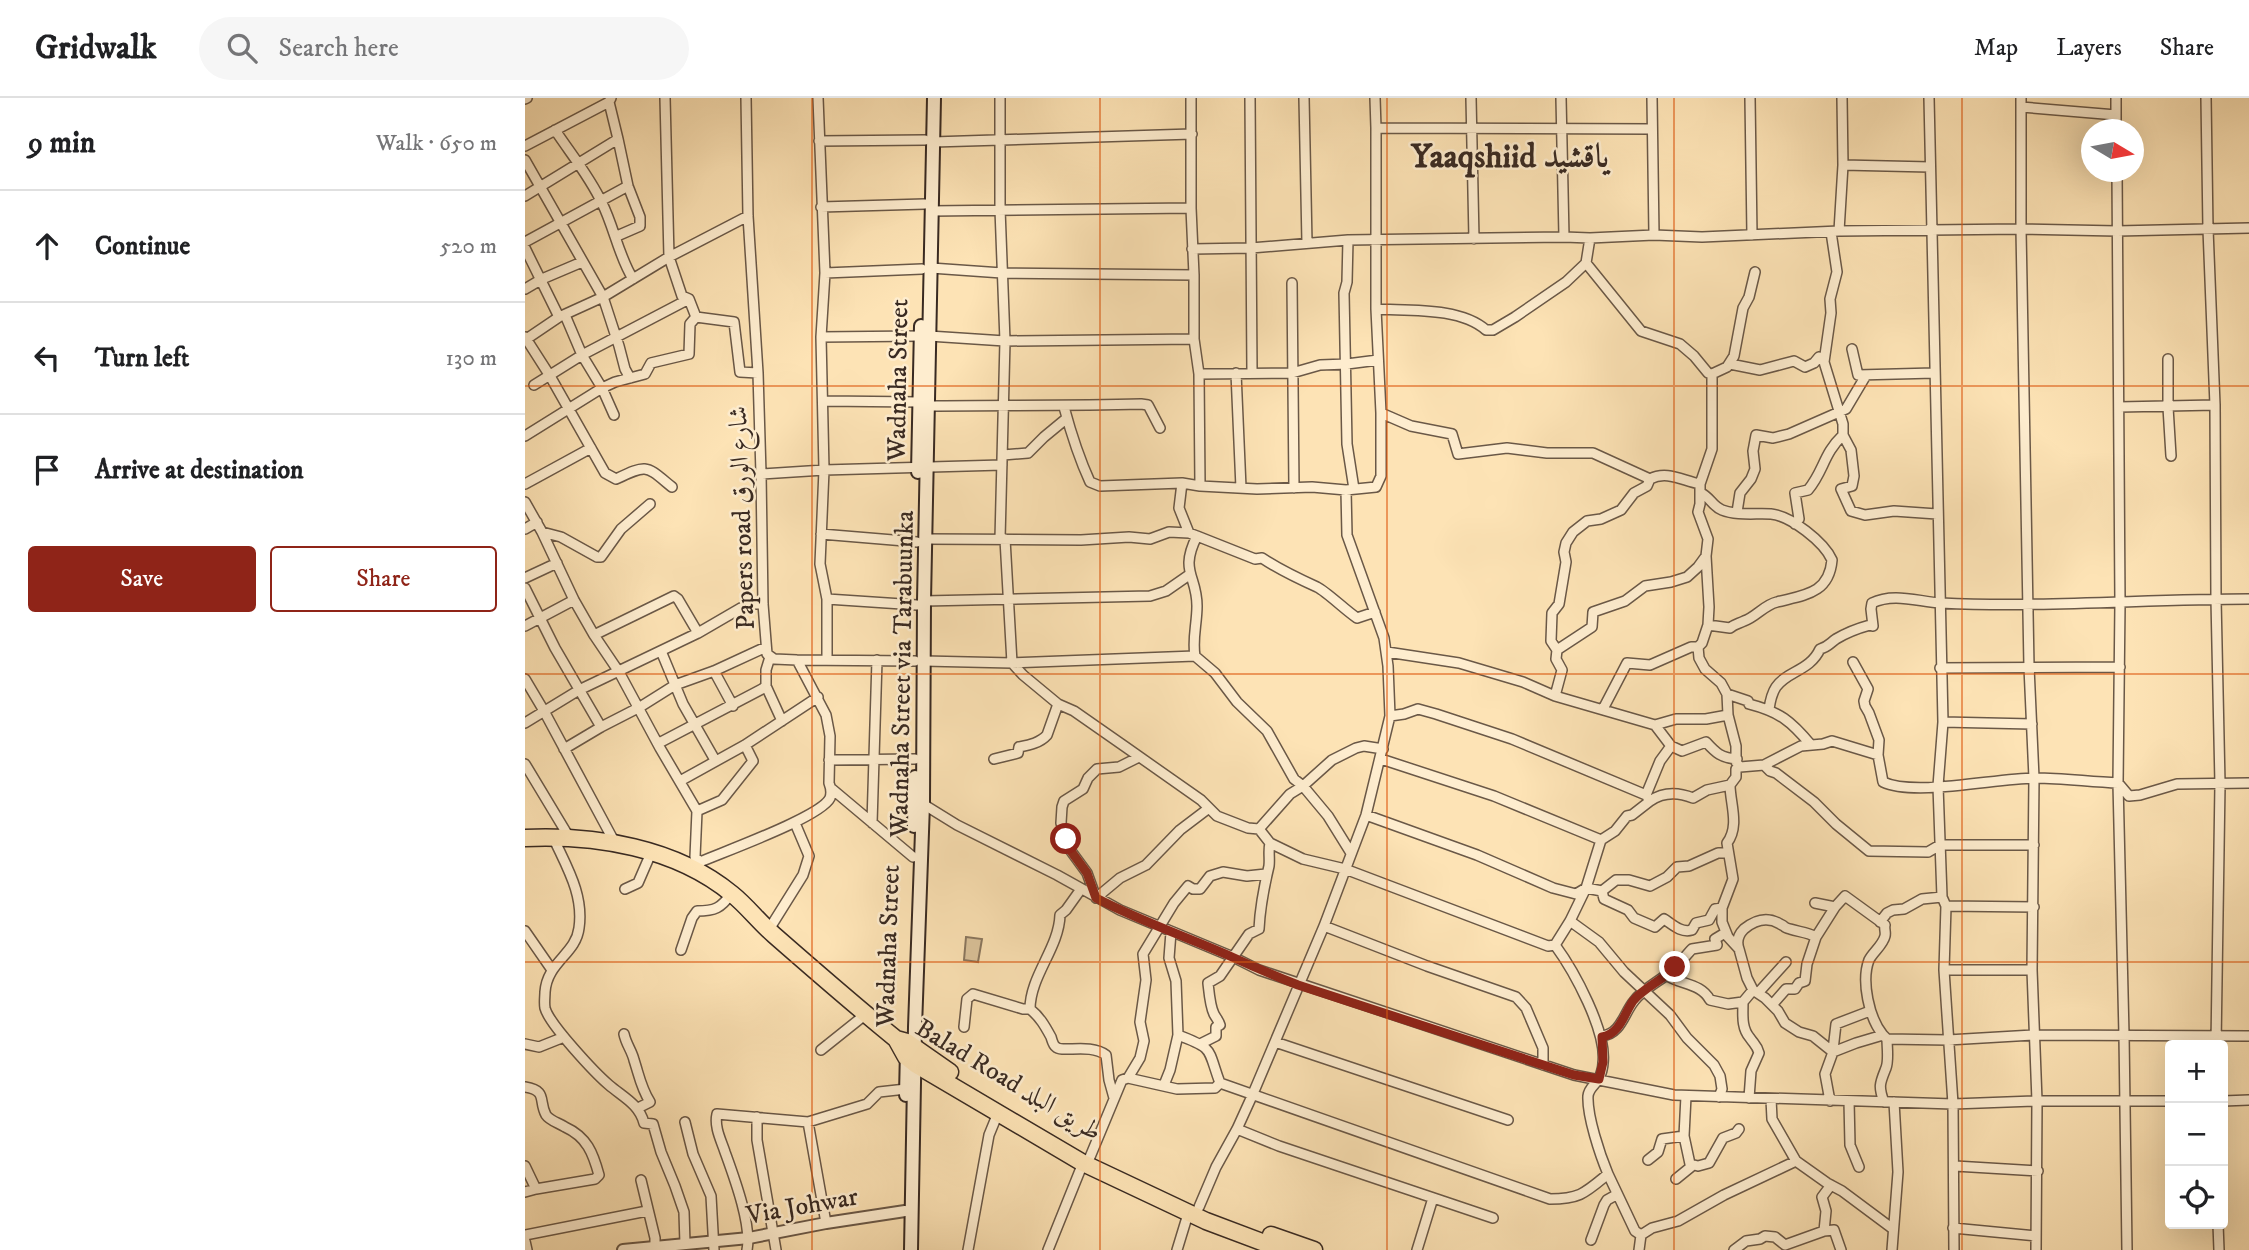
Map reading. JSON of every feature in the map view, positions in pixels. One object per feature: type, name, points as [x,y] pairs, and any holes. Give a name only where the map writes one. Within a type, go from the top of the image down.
[{"type":"highway","points":[[525,838],[561,837],[615,843],[698,867],[908,1050]]},
{"type":"highway","name":"Balad Road طريق البلد","points":[[908,1050],[998,1113],[1086,1160],[1283,1250]]},
{"type":"highway","name":"Balad Road طريق البلد","points":[[908,1050],[933,1062],[1066,1144],[1086,1160]]},
{"type":"highway","name":"Balad Road طريق البلد","points":[[1194,1211],[1314,1250]]},
{"type":"main road","name":"Wadnaha Street","points":[[904,1250],[922,540],[929,141],[926,98]]},
{"type":"main road","points":[[929,141],[934,98]]},
{"type":"main road","name":"Wadnaha Street via Tarabuunka","points":[[911,1250],[908,1050],[923,804],[919,657]]},
{"type":"street","points":[[665,98],[669,257],[682,296],[688,299],[696,317]]},
{"type":"street","name":"Papers road شارع الورق","points":[[746,98],[748,216],[758,373],[763,604],[768,652],[797,660]]},
{"type":"street","points":[[818,98],[825,273],[821,337],[824,470],[820,564],[827,599],[827,660]]},
{"type":"street","points":[[1000,98],[1000,209],[1005,341],[1003,539],[1012,663],[1058,704],[1075,711],[1217,816],[1248,828],[1259,829],[1270,843],[1303,859],[1345,869],[1548,946],[1555,945],[1570,921],[1586,888],[1601,840],[1615,831],[1627,816],[1632,815],[1648,798],[1660,761],[1671,747]]},
{"type":"street","points":[[1191,98],[1194,339],[1199,374],[1200,486]]},
{"type":"street","points":[[1249,98],[1252,372]]},
{"type":"street","points":[[1304,98],[1307,243]]},
{"type":"street","points":[[1064,407],[1090,482],[1100,486],[1182,483],[1257,489],[1376,487],[1379,483],[1381,413],[1376,309],[1375,98]]},
{"type":"street","points":[[1471,98],[1474,239]]},
{"type":"street","points":[[1561,98],[1564,237]]},
{"type":"street","points":[[1652,98],[1654,235]]},
{"type":"street","points":[[1750,98],[1752,235]]},
{"type":"street","points":[[1842,98],[1843,165],[1835,231],[1837,272],[1824,362],[1843,424],[1843,435],[1851,450],[1854,476],[1851,486],[1841,489],[1851,511],[1865,515],[1894,511],[1937,514]]},
{"type":"street","points":[[1929,98],[1943,722],[1938,786],[1944,970],[1953,1104],[1954,1250]]},
{"type":"street","points":[[2116,98],[2116,119]]},
{"type":"street","points":[[2206,98],[2215,405],[2220,783],[2216,1040]]},
{"type":"street","points":[[525,146],[610,100],[628,186],[640,217],[640,226],[617,236]]},
{"type":"street","points":[[2036,1250],[2037,1101],[2032,970],[2034,778],[2029,667],[2021,103],[2116,115]]},
{"type":"street","points":[[1376,128],[1652,129]]},
{"type":"street","points":[[555,130],[601,201],[633,279]]},
{"type":"street","points":[[820,141],[1192,134]]},
{"type":"street","points":[[525,196],[618,139]]},
{"type":"street","points":[[525,160],[603,297],[630,378]]},
{"type":"street","points":[[1843,165],[1930,167]]},
{"type":"street","points":[[2117,182],[2120,603],[2118,783],[2127,1250]]},
{"type":"street","points":[[525,242],[628,186]]},
{"type":"street","points":[[821,208],[1191,208]]},
{"type":"street","points":[[672,487],[647,468],[639,468],[616,478],[605,473],[526,339],[562,316],[603,297],[669,257],[748,216]]},
{"type":"street","points":[[1192,249],[1251,248],[1348,240],[1654,235],[1702,237],[1835,231],[2249,228]]},
{"type":"street","points":[[1376,309],[1433,310],[1477,322],[1486,330],[1493,330],[1566,282],[1586,263],[1590,238]]},
{"type":"street","points":[[1177,1250],[1252,1096],[1324,926],[1366,815],[1390,716],[1387,652],[1347,535],[1350,489],[1344,293],[1347,282],[1348,240]]},
{"type":"street","points":[[525,248],[582,355],[603,388],[614,415]]},
{"type":"street","points":[[525,289],[582,262]]},
{"type":"street","points":[[1586,263],[1641,331],[1680,344],[1712,374],[1722,371],[1734,356],[1743,307],[1749,297],[1755,272]]},
{"type":"street","points":[[825,273],[926,269],[1002,273],[1194,275]]},
{"type":"street","points":[[1292,283],[1294,488]]},
{"type":"street","points":[[534,385],[582,355],[688,299]]},
{"type":"street","points":[[696,317],[734,322],[740,372],[758,373]]},
{"type":"street","points":[[527,431],[569,410],[603,388],[646,374],[650,363],[689,354],[690,324],[696,317]]},
{"type":"street","points":[[821,337],[925,336],[1005,341],[1194,339]]},
{"type":"street","points":[[1852,349],[1858,375],[1865,377],[1934,373]]},
{"type":"street","points":[[1730,364],[1760,370],[1794,361],[1805,367],[1819,357],[1824,362]]},
{"type":"street","points":[[2168,359],[2171,456]]},
{"type":"street","points":[[1199,374],[1292,373],[1320,365],[1378,360]]},
{"type":"street","points":[[1236,373],[1241,488]]},
{"type":"street","points":[[1603,709],[1627,663],[1650,665],[1691,647],[1697,647],[1702,643],[1708,625],[1708,539],[1698,512],[1700,489],[1712,449],[1712,374]]},
{"type":"street","points":[[1737,512],[1740,494],[1755,469],[1753,451],[1756,435],[1773,438],[1789,434],[1846,409],[1865,377]]},
{"type":"street","points":[[824,401],[1064,407],[1148,405],[1160,428]]},
{"type":"street","points":[[2119,407],[2215,405]]},
{"type":"street","points":[[1381,413],[1411,426],[1452,434],[1458,454],[1507,448],[1594,453],[1650,479]]},
{"type":"street","points":[[761,474],[922,469],[1002,460],[1028,453],[1067,418]]},
{"type":"street","points":[[1795,524],[1799,517],[1796,512],[1795,493],[1808,490],[1834,443],[1843,435]]},
{"type":"street","points":[[525,484],[591,448]]},
{"type":"street","points":[[1555,696],[1562,670],[1556,659],[1557,650],[1551,641],[1552,613],[1560,599],[1566,543],[1573,532],[1587,522],[1621,510],[1637,491],[1657,475],[1670,475],[1700,489],[1713,505],[1720,509],[1775,515],[1795,524],[1821,544],[1829,554],[1831,565],[1824,585],[1801,596],[1775,602],[1755,616],[1730,628],[1708,625]]},
{"type":"street","points":[[1182,483],[1179,508],[1193,535],[1188,561],[1189,575],[1197,594],[1193,635],[1195,656]]},
{"type":"street","points":[[525,502],[574,600],[640,707],[697,811],[695,857],[698,867],[795,823],[822,807],[830,799],[832,789]]},
{"type":"street","points":[[542,532],[561,537],[601,557],[621,528],[650,504]]},
{"type":"street","points":[[525,528],[537,522]]},
{"type":"street","points":[[821,534],[922,540],[1081,540],[1129,537],[1150,539],[1169,531],[1193,535],[1255,559],[1262,558],[1298,580],[1318,587],[1357,618],[1375,612]]},
{"type":"street","points":[[1557,650],[1592,627],[1593,612],[1596,610],[1625,601],[1644,586],[1671,583],[1686,577],[1706,556]]},
{"type":"street","points":[[525,578],[557,563]]},
{"type":"street","points":[[827,599],[920,603],[1150,596],[1166,591],[1189,575]]},
{"type":"street","points":[[525,588],[601,727]]},
{"type":"street","points":[[594,635],[674,596],[698,633]]},
{"type":"street","points":[[1769,709],[1776,687],[1808,665],[1821,649],[1833,640],[1859,628],[1873,626],[1873,603],[1888,598],[1939,603],[2028,604],[2249,599]]},
{"type":"street","points":[[525,626],[574,600]]},
{"type":"street","points":[[525,723],[579,690],[698,633],[741,608],[763,604]]},
{"type":"street","points":[[1390,716],[1418,709],[1511,738],[1648,798],[1660,794],[1684,794],[1693,798],[1707,790],[1730,785],[1736,777],[1738,763],[1728,715],[1727,694],[1721,683],[1705,669],[1697,647]]},
{"type":"street","points":[[661,651],[674,685],[715,760]]},
{"type":"street","points":[[564,749],[674,685],[768,652],[766,686],[782,720]]},
{"type":"street","points":[[1387,652],[1459,663],[1523,682],[1555,696],[1655,725],[1676,719],[1706,719],[1728,715]]},
{"type":"street","points":[[913,857],[832,789],[829,783],[829,726],[818,697],[797,660],[919,657],[1012,663],[1195,656],[1215,673],[1237,702],[1267,732],[1294,779],[1328,816],[1351,853]]},
{"type":"street","points":[[872,823],[877,660]]},
{"type":"street","points":[[1853,662],[1868,689],[1864,701],[1879,740],[1878,755],[1883,782],[1886,784],[1938,786],[2034,778],[2118,783],[2129,796],[2177,784],[2249,783]]},
{"type":"street","points":[[1940,668],[2120,667]]},
{"type":"street","points":[[715,671],[733,706]]},
{"type":"street","points":[[525,679],[615,843]]},
{"type":"street","points":[[659,743],[733,706],[766,686]]},
{"type":"street","points":[[1727,694],[1769,709],[1791,723],[1811,745]]},
{"type":"street","points":[[680,781],[745,745],[818,697]]},
{"type":"street","points":[[994,759],[1018,753],[1019,747],[1044,738],[1058,704]]},
{"type":"street","points":[[1943,722],[2032,724]]},
{"type":"street","points":[[1655,725],[1671,747],[1682,751],[1706,743],[1718,755],[1738,763],[1764,765],[1801,746],[1837,741],[1878,755]]},
{"type":"street","points":[[697,811],[722,800],[753,761],[745,745]]},
{"type":"street","points":[[1259,829],[1290,794],[1332,760],[1364,746],[1601,840]]},
{"type":"street","points":[[1096,898],[1087,873],[1068,847],[1061,823],[1062,807],[1065,801],[1083,789],[1088,778],[1097,769],[1119,767],[1139,757]]},
{"type":"street","points":[[829,760],[915,759]]},
{"type":"street","points":[[525,764],[561,837],[579,894],[579,928],[574,944],[552,970],[546,983],[545,1008],[564,1037],[597,1075],[638,1108],[644,1123],[652,1123],[655,1127],[661,1152],[684,1212],[682,1246]]},
{"type":"street","points":[[1764,765],[1814,802],[1869,851],[1928,852],[1940,845],[2034,845]]},
{"type":"street","points":[[1730,785],[1734,817],[1731,838],[1727,843],[1733,879],[1722,908],[1722,922],[1725,933],[1739,949]]},
{"type":"street","points":[[923,804],[957,825],[1096,898],[1259,970],[1574,1075],[1686,1096],[1953,1104],[2165,1101]]},
{"type":"street","points":[[1096,898],[1120,878],[1146,865],[1180,831],[1209,808]]},
{"type":"street","points":[[1366,815],[1477,855],[1553,888],[1576,894],[1586,888],[1602,891]]},
{"type":"street","points":[[768,930],[803,875],[809,856],[795,823]]},
{"type":"street","points":[[1202,1043],[1216,1036],[1216,1027],[1220,1025],[1215,1016],[1209,983],[1220,976],[1249,933],[1259,929],[1260,908],[1270,863],[1270,843]]},
{"type":"street","points":[[625,888],[638,883],[651,853]]},
{"type":"street","points":[[1602,891],[1615,880],[1629,880],[1650,886],[1667,877],[1677,867],[1689,866],[1718,853],[1728,853]]},
{"type":"street","points":[[1128,1079],[1140,1058],[1144,1041],[1140,1022],[1145,990],[1143,954],[1174,903],[1188,886],[1200,889],[1210,876],[1223,872],[1247,876],[1266,874]]},
{"type":"street","points":[[1030,1009],[1030,1002],[1060,915],[1081,889]]},
{"type":"street","points":[[1602,891],[1604,899],[1627,910],[1634,918],[1655,927],[1664,919],[1675,928],[1692,930],[1696,923],[1709,920],[1715,909],[1722,908]]},
{"type":"street","points":[[681,950],[697,911],[720,908],[731,894]]},
{"type":"street","points":[[1772,1005],[1786,989],[1795,989],[1805,981],[1807,964],[1817,937],[1845,896],[1885,925],[1885,937],[1870,958],[1867,997],[1878,1029],[1885,1037],[1887,1068],[1883,1073],[1880,1090],[1889,1102],[1898,1172],[1892,1250]]},
{"type":"street","points":[[1880,922],[1887,913],[1904,909],[1922,899],[2034,907]]},
{"type":"street","points":[[1815,903],[1835,907]]},
{"type":"street","points":[[1817,937],[1763,919],[1752,923],[1737,939],[1747,978],[1755,991],[1778,1011],[1785,1023],[1812,1036],[1833,1051]]},
{"type":"street","points":[[1570,921],[1599,942],[1624,972],[1670,1015],[1687,1038],[1714,1065],[1720,1076],[1722,1089],[1719,1097]]},
{"type":"street","points":[[1324,926],[1516,997],[1526,1008],[1543,1048],[1543,1065]]},
{"type":"street","points":[[525,931],[552,970]]},
{"type":"street","points":[[1164,1086],[1178,1035],[1176,981],[1168,958],[1171,932]]},
{"type":"street","points":[[1602,1037],[1609,1036],[1622,1023],[1634,1001],[1670,973],[1692,948],[1717,945],[1715,939],[1725,933]]},
{"type":"street","points":[[1555,945],[1573,971],[1602,1037],[1603,1062],[1599,1079],[1588,1094],[1594,1132],[1616,1195],[1635,1231],[1641,1235]]},
{"type":"street","points":[[1666,975],[1680,983],[1694,986],[1710,1000],[1728,1004],[1743,1002],[1786,962]]},
{"type":"street","points":[[1944,970],[2032,970]]},
{"type":"street","points":[[964,1027],[967,999],[973,994],[1030,1009],[1038,1015],[1056,1047],[1061,1050],[1087,1048],[1106,1055],[1114,1098]]},
{"type":"street","points":[[1743,1002],[1744,1028],[1750,1039],[1756,1043],[1759,1053],[1751,1071],[1749,1098]]},
{"type":"street","points":[[1830,1101],[1825,1074],[1833,1051],[1836,1024],[1871,1011]]},
{"type":"street","points":[[821,1050],[866,1014]]},
{"type":"street","points":[[624,1034],[640,1083],[650,1102],[638,1108]]},
{"type":"street","points":[[1178,1035],[1202,1043],[1208,1051],[1220,1083],[1550,1199],[1574,1198],[1608,1174]]},
{"type":"street","points":[[1833,1051],[1885,1037],[1948,1040],[2033,1035],[2124,1035],[2216,1040],[2249,1036]]},
{"type":"street","points":[[525,1044],[539,1047],[564,1037]]},
{"type":"street","points":[[1275,1042],[1507,1120]]},
{"type":"street","points":[[1048,1250],[1122,1080],[1191,1089],[1215,1088],[1220,1083]]},
{"type":"street","points":[[525,1087],[541,1094],[549,1118],[576,1132],[588,1144],[599,1175],[594,1179],[525,1192]]},
{"type":"street","points":[[748,1244],[737,1187],[718,1131],[715,1118],[717,1114],[808,1122],[867,1104],[879,1092],[906,1089]]},
{"type":"street","points":[[1686,1096],[1684,1136],[1692,1166]]},
{"type":"street","points":[[1771,1099],[1772,1119],[1796,1161],[1893,1229]]},
{"type":"street","points":[[2228,1101],[2249,1100]]},
{"type":"street","points":[[1849,1101],[1848,1134],[1860,1167]]},
{"type":"street","points":[[968,1250],[989,1135],[998,1113]]},
{"type":"street","points":[[757,1117],[757,1140],[776,1250]]},
{"type":"street","points":[[685,1122],[693,1154],[711,1196],[715,1247]]},
{"type":"street","points":[[808,1122],[826,1223]]},
{"type":"street","points":[[1237,1129],[1279,1146],[1493,1218]]},
{"type":"street","points":[[1676,1179],[1692,1166],[1709,1163],[1723,1138],[1739,1129]]},
{"type":"street","points":[[1649,1160],[1658,1152],[1661,1139],[1684,1136]]},
{"type":"street","points":[[1639,1250],[1641,1235],[1652,1228],[1678,1221],[1724,1195],[1796,1161]]},
{"type":"street","points":[[525,1166],[536,1189]]},
{"type":"street","points":[[1955,1166],[2038,1171]]},
{"type":"street","points":[[641,1180],[655,1238],[651,1248]]},
{"type":"street","points":[[1824,1231],[1826,1211],[1822,1197],[1831,1185]]},
{"type":"street","points":[[1591,1240],[1604,1205],[1616,1195]]},
{"type":"street","points":[[1417,1250],[1433,1198]]},
{"type":"street","points":[[525,1235],[647,1211]]},
{"type":"street","name":"Via Johwar","points":[[623,1250],[748,1244],[773,1235],[826,1223],[905,1211]]},
{"type":"street","points":[[1953,1228],[2036,1236]]},
{"type":"street","points":[[2218,1229],[2219,1250]]},
{"type":"street","points":[[1734,1250],[1746,1241],[1760,1240],[1765,1236],[1775,1237],[1785,1245],[1834,1230],[1841,1250]]},
{"type":"street","points":[[525,1241],[527,1250]]},
{"type":"green space","points":[[966,937],[982,939],[978,962],[964,960]]},
{"type":"district","name":"Yaaqshiid ياقشيد","points":[[1510,155]]},
{"type":"route","points":[[1066,839],[1068,847],[1087,873],[1096,898],[1120,910],[1298,985],[1574,1075],[1599,1079],[1603,1062],[1602,1037],[1609,1036],[1622,1023],[1634,1001],[1644,991],[1675,967]]}]
